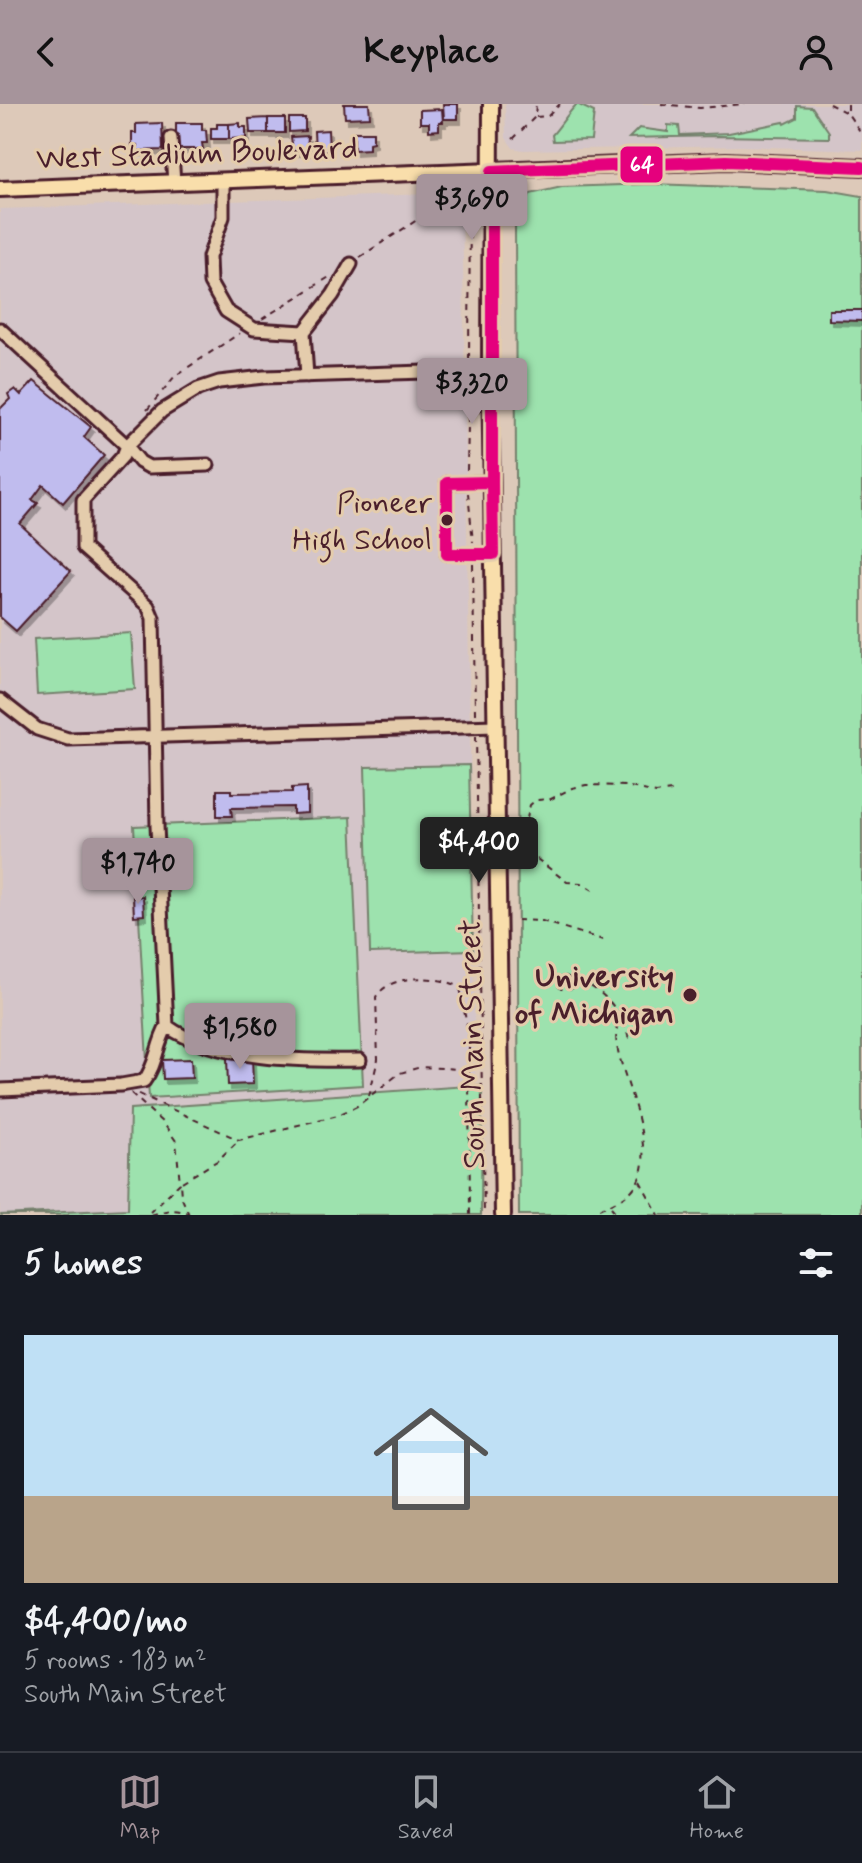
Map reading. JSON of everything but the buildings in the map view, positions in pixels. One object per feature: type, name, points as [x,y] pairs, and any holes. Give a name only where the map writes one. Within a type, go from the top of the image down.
[{"type":"main road","name":"South Main Street","points":[[491,104],[490,370],[503,1215]]},
{"type":"main road","name":"West Stadium Boulevard","points":[[0,189],[726,161],[862,167]]},
{"type":"lane","points":[[171,138],[174,183]]},
{"type":"lane","points":[[223,181],[223,217],[209,257],[210,283],[226,311],[250,327],[277,332],[304,332]]},
{"type":"lane","points":[[307,376],[304,332],[333,295],[351,264]]},
{"type":"lane","points":[[1,329],[127,446],[140,462],[149,467],[208,465]]},
{"type":"lane","points":[[0,1090],[121,1085],[144,1081],[152,1070],[157,1043],[167,1026],[153,618],[148,606],[83,548],[83,500],[123,456],[127,446],[162,411],[198,389],[219,382],[490,370]]},
{"type":"lane","points":[[492,482],[447,483],[447,554],[493,554]]},
{"type":"lane","points":[[0,700],[37,729],[68,739],[496,726]]},
{"type":"lane","points":[[167,1026],[181,1037],[269,1059],[360,1060]]},
{"type":"path","points":[[535,117],[536,104]]},
{"type":"path","points":[[513,139],[535,117],[548,116],[560,104]]},
{"type":"path","points":[[661,104],[745,104]]},
{"type":"path","points":[[829,104],[848,114],[862,134]]},
{"type":"path","points":[[848,104],[848,114]]},
{"type":"path","points":[[142,415],[175,376],[460,192]]},
{"type":"path","points":[[470,198],[470,407],[466,431],[473,554],[475,718]]},
{"type":"path","points":[[476,739],[484,1215]]},
{"type":"path","points":[[593,890],[581,883],[567,882],[537,859],[525,827],[530,805],[536,800],[551,799],[572,788],[586,785],[626,786],[656,793],[672,791]]},
{"type":"path","points":[[517,920],[542,921],[603,940]]},
{"type":"path","points":[[580,982],[567,990],[558,985],[559,978],[565,976],[580,982],[599,991],[619,1015],[629,1039]]},
{"type":"path","points":[[368,1097],[378,1059],[376,997],[380,991],[402,980],[445,981],[460,987],[469,1038],[470,1215]]},
{"type":"path","points":[[589,1215],[610,1206],[631,1191],[640,1179],[643,1166],[639,1124],[618,1049],[616,1033],[619,1015]]},
{"type":"path","points":[[149,1215],[180,1183],[217,1161],[239,1140],[338,1115],[400,1073],[421,1067],[461,1069],[469,1077]]},
{"type":"path","points":[[149,1215],[177,1210],[189,1215],[181,1196],[176,1141],[164,1124],[130,1092],[239,1140]]},
{"type":"path","points":[[640,1179],[659,1215]]},
{"type":"path","points":[[610,1206],[618,1215]]},
{"type":"shaded area","points":[[505,104],[862,104],[862,150],[741,146],[523,150],[513,148],[506,138]]},
{"type":"shaded area","name":"Pioneer High School","points":[[457,193],[462,196],[477,1215],[0,1215],[0,209]]},
{"type":"green space","points":[[577,104],[594,112],[591,140],[553,141],[552,135]]},
{"type":"green space","points":[[797,106],[812,107],[829,132],[829,138],[629,138],[639,128],[668,132],[668,125],[679,126],[680,135],[729,133],[785,124],[797,118]]},
{"type":"green space","points":[[651,184],[827,190],[862,196],[862,1215],[519,1215],[515,224],[530,194],[562,187]]},
{"type":"green space","points":[[131,633],[135,689],[37,695],[34,639]]},
{"type":"green space","points":[[469,765],[473,950],[370,953],[365,767]]},
{"type":"green space","points":[[351,817],[363,1085],[149,1098],[134,826]]},
{"type":"green space","points":[[482,1085],[481,1215],[0,1215],[128,1209],[130,1109]]},
{"type":"transit line","name":"64","points":[[492,482],[492,171],[726,161],[862,167]]},
{"type":"transit line","name":"64","points":[[492,482],[493,554],[447,554],[447,483],[492,482]]},
{"type":"place","name":"Pioneer High School","points":[[447,520]]},
{"type":"place","name":"University of Michigan","points":[[690,995]]}]
